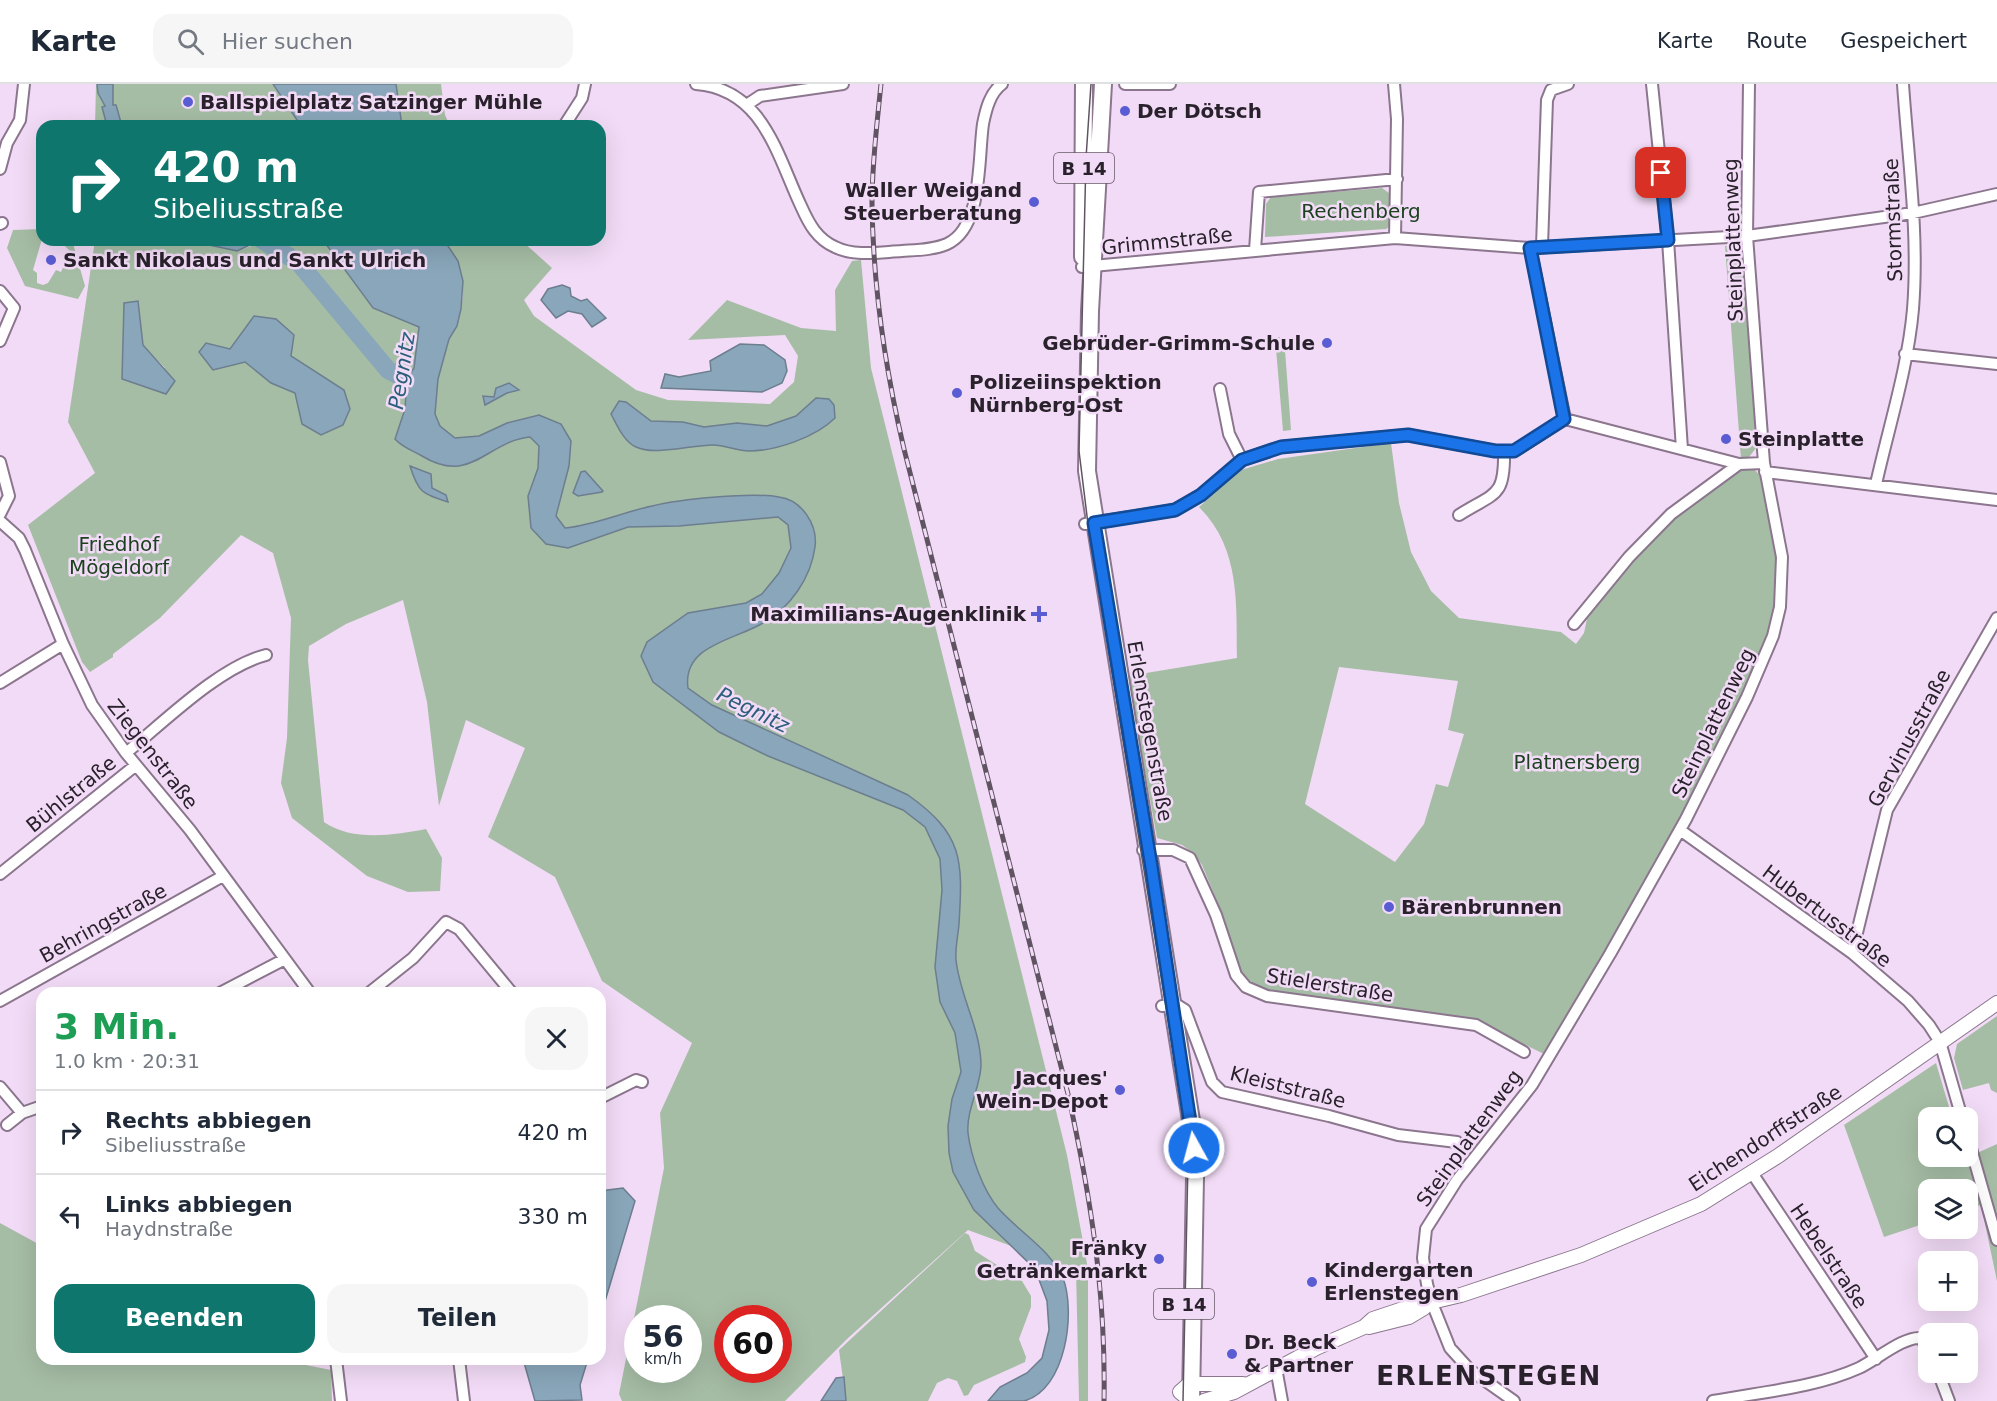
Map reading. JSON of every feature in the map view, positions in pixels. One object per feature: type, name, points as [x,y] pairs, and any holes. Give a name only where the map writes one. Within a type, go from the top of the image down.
[{"type":"main road","name":"Erlenstegenstraße","points":[[1084,84],[1087,266],[1077,447],[1144,850],[1182,1119],[1186,1158],[1186,1396]]},
{"type":"main road","name":"Erlenstegenstraße","points":[[1087,266],[1098,202],[1103,84]]},
{"type":"street","points":[[0,169],[7,144],[20,120],[24,84]]},
{"type":"street","points":[[568,120],[582,98],[585,84]]},
{"type":"street","points":[[696,84],[730,91],[748,104],[766,131],[811,227],[819,237],[840,250],[854,252],[927,249],[954,240],[970,221],[984,120],[991,97],[998,85]]},
{"type":"street","points":[[748,104],[760,96],[843,84]]},
{"type":"street","points":[[1125,84],[1170,84]]},
{"type":"street","points":[[1394,84],[1397,119],[1395,238]]},
{"type":"street","points":[[1542,246],[1547,100],[1551,90],[1568,84]]},
{"type":"street","points":[[1652,84],[1668,240],[1682,449]]},
{"type":"street","name":"Steinplattenweg","points":[[1514,1401],[1459,1360],[1450,1348],[1432,1303],[1423,1258],[1426,1229],[1456,1180],[1532,1085],[1680,830],[1762,663],[1780,607],[1782,557],[1778,526],[1765,468],[1747,236],[1749,84]]},
{"type":"street","name":"Stormstraße","points":[[1876,484],[1905,354],[1914,291],[1913,213],[1903,84]]},
{"type":"street","name":"Grimmstraße","points":[[1255,250],[1259,192],[1397,179]]},
{"type":"street","name":"Grimmstraße","points":[[1087,266],[1395,238],[1530,248],[1747,236],[1913,213],[1997,194]]},
{"type":"street","points":[[1530,248],[1564,419]]},
{"type":"street","points":[[0,291],[14,308],[0,341]]},
{"type":"street","points":[[1905,354],[1997,364]]},
{"type":"street","points":[[1220,389],[1229,434],[1242,460]]},
{"type":"street","points":[[1089,524],[1156,515],[1185,506],[1242,460],[1281,447],[1391,436],[1428,437],[1504,451],[1523,447],[1564,419],[1739,464],[1997,500]]},
{"type":"street","points":[[1460,515],[1498,490],[1505,477],[1504,451]]},
{"type":"street","points":[[0,462],[9,496],[0,514]]},
{"type":"street","points":[[1574,624],[1629,557],[1671,514],[1739,464]]},
{"type":"street","name":"Ziegenstraße","points":[[0,520],[19,538],[25,550],[63,644],[92,705],[126,753],[190,830],[306,987]]},
{"type":"street","name":"Gervinusstraße","points":[[1852,953],[1887,810],[1997,618]]},
{"type":"street","points":[[0,684],[63,644]]},
{"type":"street","points":[[126,753],[228,672],[246,660],[266,655]]},
{"type":"street","name":"Bühlstraße","points":[[0,874],[136,765]]},
{"type":"street","name":"Hubertusstraße","points":[[1680,830],[1852,953],[1908,1001],[1940,1042],[1959,1107]]},
{"type":"street","name":"Stielerstraße","points":[[1144,850],[1177,851],[1194,864],[1216,915],[1236,975],[1246,987],[1267,996],[1476,1025],[1524,1052]]},
{"type":"street","name":"Behringstraße","points":[[0,1001],[223,876]]},
{"type":"street","points":[[377,987],[413,958],[446,922],[459,929],[508,987]]},
{"type":"street","points":[[231,987],[285,959]]},
{"type":"street","name":"Eichendorffstraße","points":[[1204,1401],[1234,1392],[1276,1368],[1364,1327],[1376,1327],[1409,1317],[1432,1303],[1623,1239],[1694,1208],[1752,1173],[1997,1003]]},
{"type":"street","name":"Kleiststraße","points":[[1167,1006],[1185,1010],[1212,1083],[1222,1092],[1329,1116],[1398,1135],[1457,1142]]},
{"type":"street","points":[[606,1095],[636,1080],[642,1082]]},
{"type":"street","points":[[0,1087],[22,1113]]},
{"type":"street","points":[[7,1125],[22,1113],[36,1108]]},
{"type":"street","points":[[1976,1167],[1997,1240]]},
{"type":"street","name":"Hebelstraße","points":[[1752,1173],[1876,1359]]},
{"type":"street","points":[[1713,1401],[1839,1376],[1876,1359],[1912,1337],[1918,1338]]},
{"type":"street","points":[[337,1365],[341,1401]]},
{"type":"street","points":[[460,1365],[464,1401]]},
{"type":"street","points":[[1276,1368],[1282,1401]]},
{"type":"street","points":[[1942,1383],[1949,1401]]},
{"type":"street","name":"Eichendorffstraße","points":[[1186,1396],[1245,1384]]},
{"type":"green space","points":[[96,84],[106,107],[102,108],[105,120],[95,120]]},
{"type":"green space","points":[[102,84],[273,84],[297,120],[118,120]]},
{"type":"green space","points":[[396,84],[441,84],[447,120],[401,120]]},
{"type":"green space","name":"Rechenberg","points":[[1382,188],[1389,193],[1389,227],[1386,229],[1265,237],[1266,204],[1271,197]]},
{"type":"green space","points":[[36,229],[36,246],[40,246],[33,270],[37,273],[37,283],[43,285],[48,283],[56,270],[61,272],[70,251],[65,246],[74,246],[85,286],[78,299],[25,286],[7,248],[13,230]]},
{"type":"green space","points":[[1738,245],[1744,249],[1756,448],[1749,457],[1741,459],[1725,246]]},
{"type":"green space","name":"Friedhof Mögeldorf","points":[[94,246],[214,246],[237,251],[251,246],[264,246],[284,260],[278,246],[327,246],[373,308],[457,326],[462,302],[462,281],[456,261],[448,246],[528,246],[552,268],[524,300],[534,316],[636,390],[668,400],[770,404],[794,382],[798,356],[785,335],[688,340],[727,300],[801,328],[836,331],[835,290],[852,261],[861,260],[871,368],[1067,1155],[1088,1269],[1088,1401],[1079,1401],[1076,1270],[968,1230],[847,1339],[785,1401],[622,1401],[619,1394],[624,1369],[624,1383],[702,1383],[702,1305],[637,1305],[664,1168],[660,1113],[692,1043],[602,981],[555,877],[488,837],[525,748],[466,720],[439,806],[427,702],[403,600],[346,624],[309,646],[308,660],[324,822],[335,828],[361,835],[387,835],[426,829],[442,858],[440,891],[408,892],[367,876],[292,818],[281,783],[287,738],[291,618],[273,553],[241,535],[160,618],[113,654],[113,657],[90,672],[82,662],[28,525],[95,473],[68,422]],"holes":[[[138,301],[143,345],[165,368],[122,379]],[[206,343],[230,349],[291,356],[344,390],[302,424],[295,393],[271,383],[245,362]]]},
{"type":"green space","points":[[1275,337],[1284,337],[1291,430],[1283,431]]},
{"type":"green space","name":"Platnersberg","points":[[1391,443],[1399,503],[1411,552],[1431,591],[1459,618],[1561,632],[1576,644],[1584,633],[1588,614],[1648,542],[1673,517],[1741,469],[1753,468],[1763,482],[1771,502],[1777,552],[1775,604],[1767,643],[1741,702],[1691,798],[1544,1054],[1477,1021],[1260,989],[1246,980],[1238,964],[1224,918],[1202,865],[1193,853],[1182,845],[1157,838],[1128,676],[1237,658],[1236,598],[1229,559],[1223,541],[1213,523],[1199,507],[1241,470],[1278,459]],"holes":[[[1339,667],[1458,681],[1448,730],[1464,734],[1448,787],[1436,784],[1424,824],[1395,862],[1305,804]]]},
{"type":"green space","points":[[1997,1016],[1997,1093],[1991,1090],[1989,1083],[1963,1090],[1954,1058],[1957,1044]]},
{"type":"green space","points":[[1936,1063],[1949,1107],[1918,1107],[1918,1167],[1978,1167],[1978,1153],[1997,1144],[1997,1281],[1981,1205],[1978,1206],[1978,1179],[1918,1179],[1918,1226],[1884,1237],[1844,1125]]},
{"type":"green space","points":[[0,1223],[36,1243],[36,1365],[306,1365],[331,1370],[332,1401],[0,1401]]},
{"type":"green space","points":[[965,1233],[969,1235],[975,1251],[1022,1281],[1031,1296],[1031,1307],[1019,1339],[1026,1357],[1025,1362],[974,1385],[968,1395],[964,1396],[957,1381],[948,1378],[937,1383],[928,1401],[846,1401],[839,1350]]},
{"type":"water","points":[[97,84],[113,84],[113,105],[116,105],[120,120],[105,120],[102,107],[105,106],[98,93]]},
{"type":"water","points":[[273,84],[396,84],[401,120],[297,120]]},
{"type":"water","points":[[214,246],[248,246],[237,251]]},
{"type":"water","points":[[327,246],[448,246],[458,261],[463,281],[461,309],[457,326],[449,339],[438,379],[435,414],[440,426],[455,438],[479,436],[507,423],[539,415],[561,424],[571,441],[569,466],[556,516],[565,528],[664,503],[734,496],[767,496],[787,499],[795,503],[807,515],[814,530],[815,547],[809,570],[798,591],[773,617],[702,653],[693,662],[688,674],[688,688],[712,705],[908,795],[940,822],[956,850],[960,882],[956,960],[958,974],[978,1039],[981,1066],[968,1125],[972,1152],[978,1173],[993,1201],[1006,1217],[1050,1258],[1063,1278],[1067,1293],[1067,1329],[1064,1348],[1050,1382],[1038,1394],[1024,1401],[988,1401],[1000,1387],[1027,1373],[1042,1358],[1049,1330],[1047,1301],[1035,1269],[974,1210],[953,1172],[949,1153],[948,1126],[952,1099],[961,1072],[955,1033],[940,1002],[935,967],[942,890],[940,859],[925,827],[903,810],[768,756],[719,732],[653,682],[641,656],[647,642],[688,613],[746,603],[762,594],[779,573],[791,548],[788,525],[778,517],[679,526],[628,527],[568,548],[546,544],[531,528],[528,496],[538,468],[539,446],[530,437],[515,440],[478,459],[454,466],[439,464],[404,447],[395,439],[405,409],[407,379],[414,368],[419,327],[373,308]]},
{"type":"water","points":[[562,285],[570,288],[571,296],[581,301],[587,299],[606,318],[592,327],[582,314],[568,311],[556,318],[541,300],[548,289]]},
{"type":"water","points":[[138,301],[143,345],[175,381],[166,394],[122,379],[124,303]]},
{"type":"water","points":[[254,316],[276,319],[294,335],[291,356],[344,390],[350,409],[343,425],[321,435],[302,424],[295,393],[271,383],[245,362],[213,370],[199,352],[206,343],[230,349]]},
{"type":"water","points":[[740,344],[764,345],[785,360],[787,371],[782,383],[762,392],[661,388],[665,374],[679,377],[711,371],[710,361]]},
{"type":"water","points":[[509,383],[519,390],[507,393],[485,405],[483,396],[494,397],[496,388]]},
{"type":"water","points":[[816,398],[829,399],[834,405],[835,418],[807,437],[783,446],[760,450],[744,451],[713,445],[663,450],[644,449],[628,441],[611,414],[619,401],[626,402],[651,421],[683,422],[704,427],[737,423],[767,426],[796,416]]},
{"type":"water","points":[[410,466],[431,474],[432,488],[446,495],[448,502],[422,491]]},
{"type":"water","points":[[585,471],[602,492],[578,496],[573,493],[581,472]]},
{"type":"water","points":[[623,1188],[635,1201],[606,1298],[606,1190]]},
{"type":"water","points":[[525,1365],[586,1365],[580,1385],[582,1400],[535,1401]]},
{"type":"water","points":[[844,1377],[846,1401],[821,1401],[836,1378]]},
{"type":"waterway","name":"Pegnitz","points":[[272,246],[298,262],[388,370],[419,386]]},
{"type":"tram line","points":[[1091,84],[1086,158],[1079,451],[1088,524],[1186,1130],[1188,1161],[1183,1401]]},
{"type":"railway","points":[[881,84],[874,158],[873,234],[878,296],[891,388],[904,449],[1068,1094],[1090,1209],[1100,1284],[1104,1401]]},
{"type":"place","name":"Ballspielplatz Satzinger Mühle","points":[[188,102]]},
{"type":"place","name":"Der Dötsch","points":[[1125,111]]},
{"type":"place","name":"Waller Weigand Steuerberatung","points":[[1034,202]]},
{"type":"place","name":"Sankt Nikolaus und Sankt Ulrich","points":[[51,260]]},
{"type":"place","name":"Gebrüder-Grimm-Schule","points":[[1327,343]]},
{"type":"place","name":"Polizeiinspektion Nürnberg-Ost","points":[[957,393]]},
{"type":"place","name":"Steinplatte","points":[[1726,439]]},
{"type":"place","name":"Maximilians-Augenklinik","points":[[1039,614]]},
{"type":"place","name":"Bärenbrunnen","points":[[1389,907]]},
{"type":"place","name":"Jacques' Wein-Depot","points":[[1120,1090]]},
{"type":"place","name":"Fränky Getränkemarkt","points":[[1159,1259]]},
{"type":"place","name":"Kindergarten Erlenstegen","points":[[1312,1282]]},
{"type":"place","name":"Dr. Beck & Partner","points":[[1232,1354]]},
{"type":"district","name":"ERLENSTEGEN","points":[[1489,1376]]},
{"type":"route","points":[[1194,1148],[1164,963],[1151,864],[1094,523],[1156,515],[1185,506],[1201,495],[1230,467],[1254,454],[1281,447],[1408,435],[1495,451],[1514,451],[1523,447],[1564,419],[1530,248],[1668,240],[1661,173]]}]
